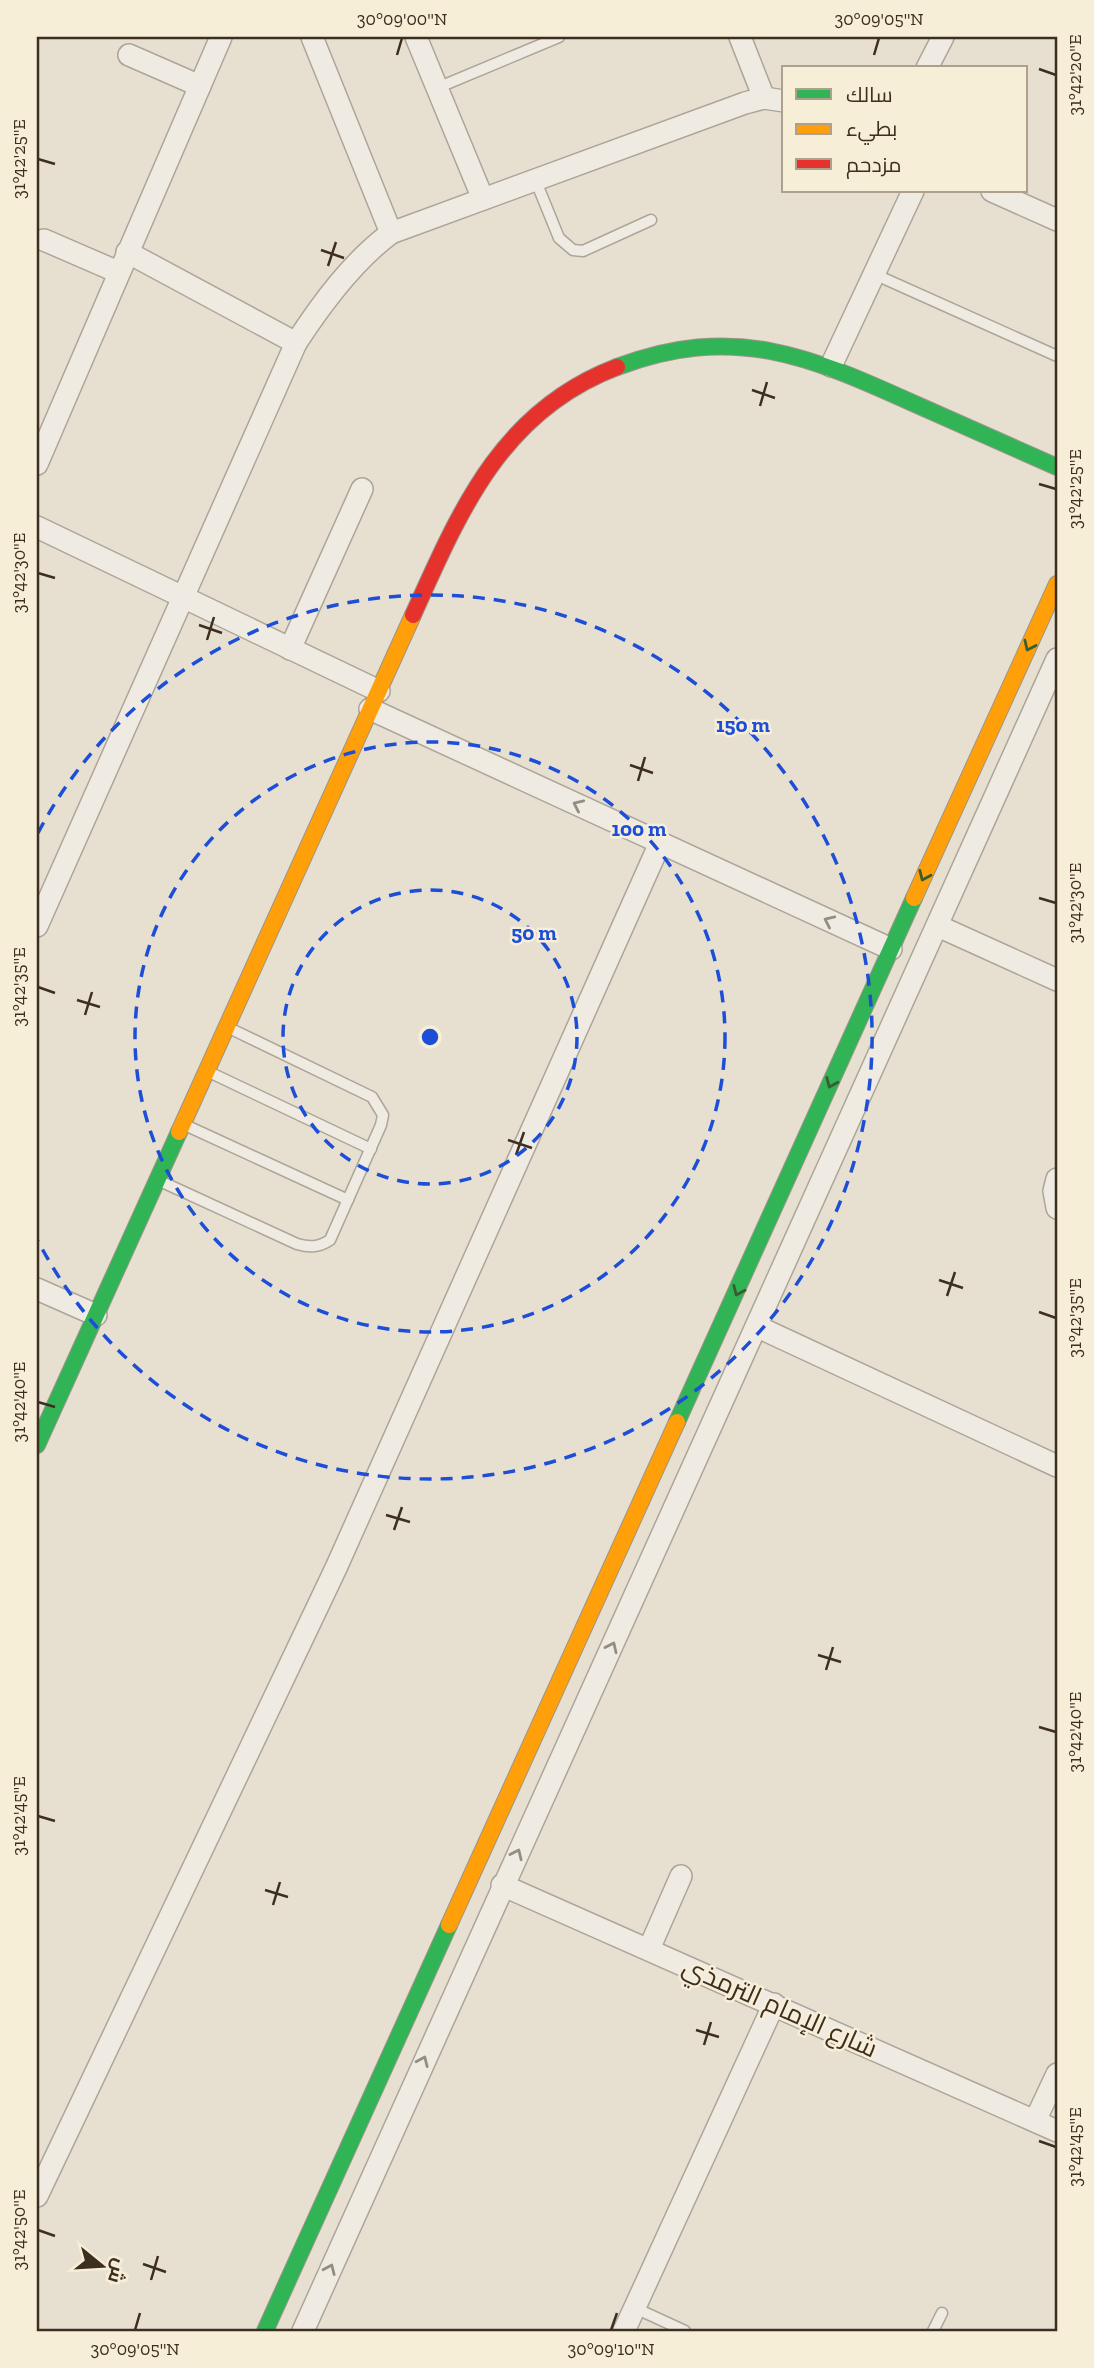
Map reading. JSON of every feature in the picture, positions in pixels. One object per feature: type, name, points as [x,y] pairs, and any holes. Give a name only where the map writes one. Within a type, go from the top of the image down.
[{"type":"street","points":[[37,464],[222,37]]},
{"type":"street","points":[[312,37],[391,233]]},
{"type":"street","points":[[416,37],[483,199]]},
{"type":"street","points":[[37,926],[296,343],[314,315],[372,247],[391,233],[535,179],[774,100],[740,37]]},
{"type":"street","points":[[928,66],[943,37]]},
{"type":"street","points":[[129,55],[200,86]]},
{"type":"street","points":[[831,366],[913,192]]},
{"type":"street","points":[[994,192],[1057,220]]},
{"type":"street","points":[[44,240],[118,272]]},
{"type":"street","points":[[127,252],[296,343]]},
{"type":"street","points":[[37,1445],[474,485],[510,438],[539,411],[571,388],[606,370],[643,356],[681,348],[720,345],[760,347],[831,366],[1057,467]]},
{"type":"street","points":[[290,649],[362,489]]},
{"type":"street","points":[[37,527],[183,595],[290,649],[375,700],[660,843],[891,949]]},
{"type":"street","points":[[265,2331],[514,1787],[943,834],[1055,597]]},
{"type":"street","points":[[303,2331],[502,1885],[758,1328],[1057,659]]},
{"type":"street","points":[[943,834],[972,849]]},
{"type":"street","points":[[37,2196],[336,1568],[660,843]]},
{"type":"street","points":[[938,926],[1057,980]]},
{"type":"street","points":[[846,1050],[876,1064]]},
{"type":"street","points":[[1057,1179],[1054,1191],[1057,1208]]},
{"type":"street","points":[[767,1227],[797,1240]]},
{"type":"street","points":[[37,1289],[96,1315]]},
{"type":"street","points":[[758,1328],[1057,1466]]},
{"type":"street","points":[[677,1426],[707,1440]]},
{"type":"street","points":[[514,1787],[541,1800]]},
{"type":"street","points":[[649,1948],[681,1876]]},
{"type":"street","name":"شارع الإمام الترمذي","points":[[502,1885],[1057,2131]]},
{"type":"street","points":[[439,1951],[467,1963]]},
{"type":"street","points":[[624,2331],[774,2004]]},
{"type":"street","points":[[1035,2121],[1057,2074]]},
{"type":"lane","points":[[437,88],[559,37]]},
{"type":"lane","points":[[535,179],[559,238],[573,250],[583,251],[651,220]]},
{"type":"lane","points":[[874,274],[1057,356]]},
{"type":"lane","points":[[157,1180],[309,1248],[321,1246],[330,1240],[383,1115],[372,1097],[226,1027]]},
{"type":"lane","points":[[206,1070],[370,1149]]},
{"type":"lane","points":[[183,1124],[348,1200]]},
{"type":"lane","points":[[635,2308],[685,2331]]},
{"type":"lane","points":[[933,2331],[942,2312]]},
{"type":"traffic: fast","points":[[617,367],[659,354],[698,347],[770,351],[840,372],[1057,467]]},
{"type":"traffic: fast","points":[[677,1422],[914,898]]},
{"type":"traffic: fast","points":[[37,1445],[179,1132]]},
{"type":"traffic: fast","points":[[265,2331],[449,1925]]},
{"type":"traffic: slow","points":[[914,898],[1057,584]]},
{"type":"traffic: slow","points":[[179,1132],[413,615]]},
{"type":"traffic: slow","points":[[449,1925],[677,1422]]},
{"type":"traffic: jam","points":[[413,615],[468,502],[489,468],[514,437],[543,410],[577,386],[617,367]]}]
